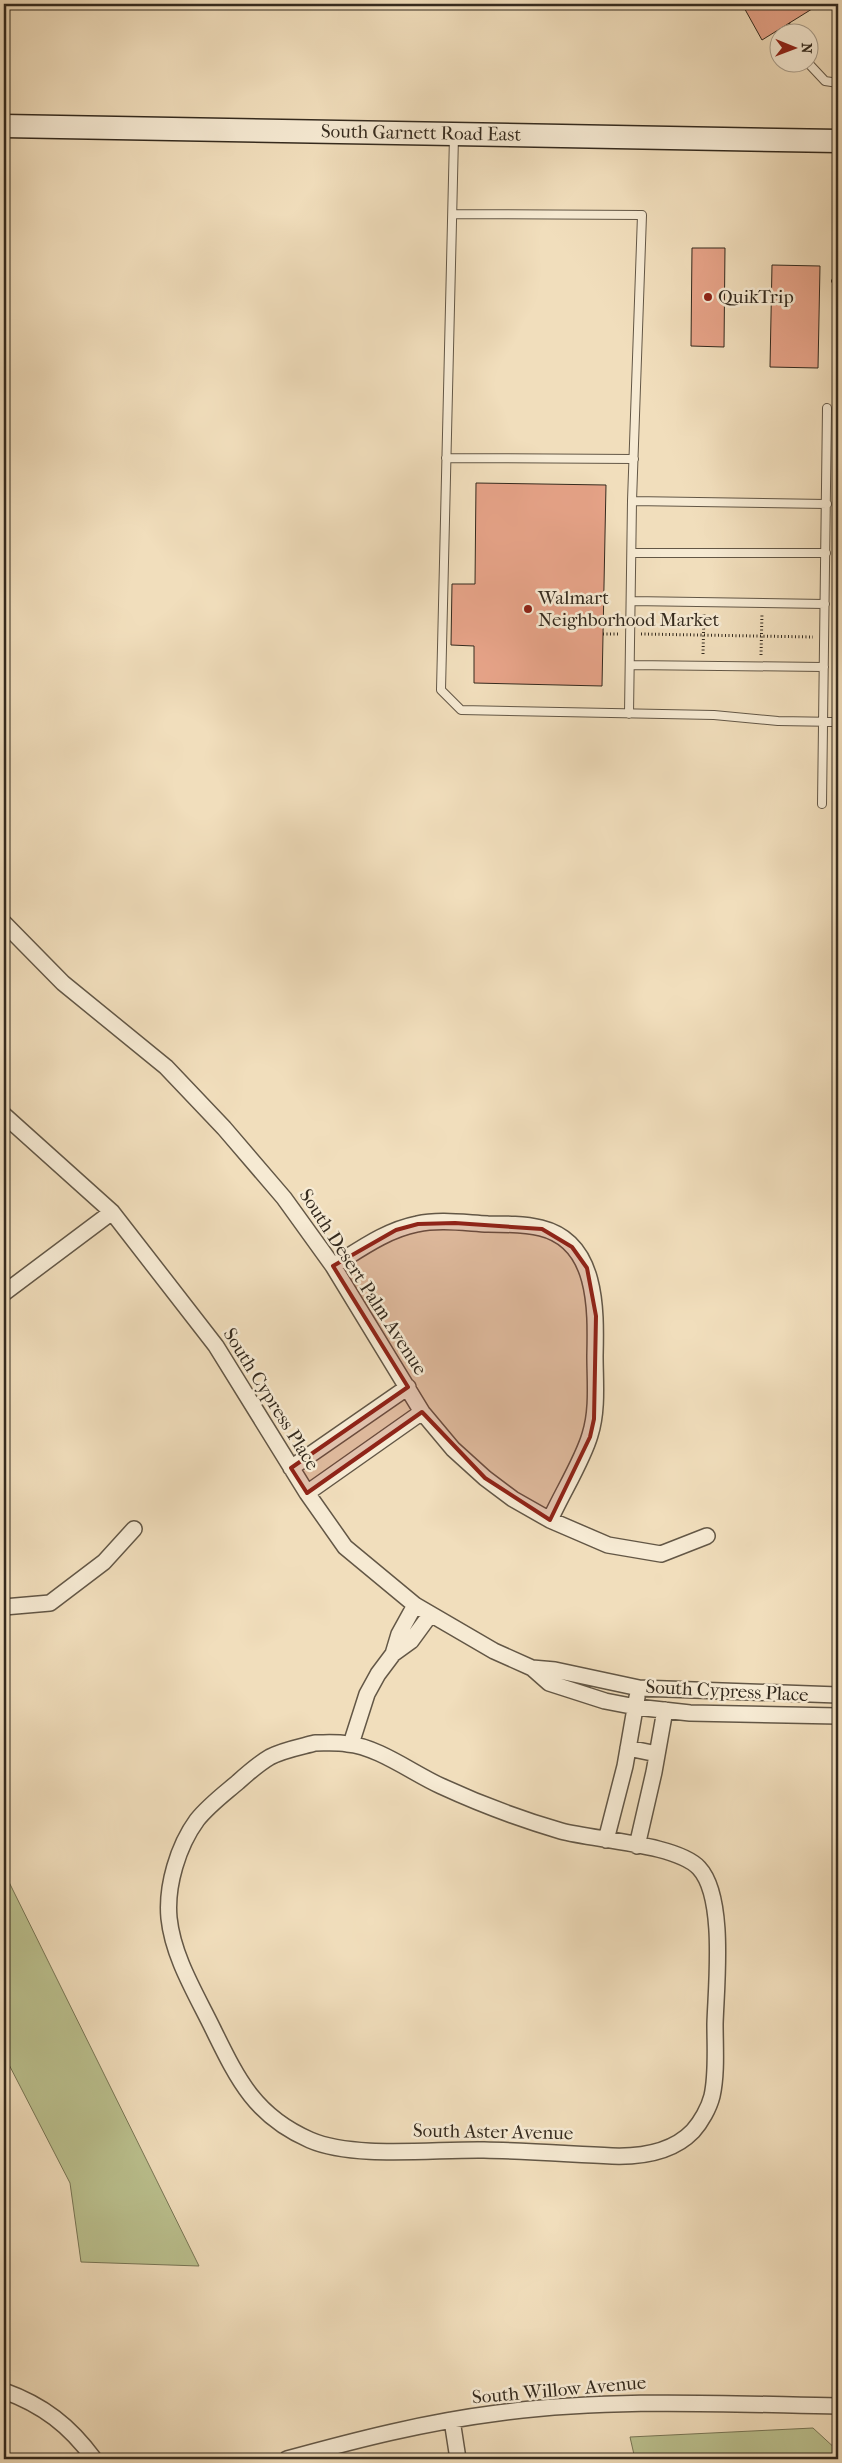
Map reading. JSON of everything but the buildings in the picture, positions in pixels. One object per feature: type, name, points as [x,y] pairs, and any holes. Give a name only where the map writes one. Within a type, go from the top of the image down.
[{"type":"main road","name":"South Garnett Road East","points":[[4,126],[838,141]]},
{"type":"street","name":"South Desert Palm Avenue","points":[[4,923],[63,983],[166,1067],[224,1128],[284,1198],[333,1266],[422,1412],[454,1449],[485,1478],[513,1499],[550,1520],[608,1545],[661,1554],[707,1536]]},
{"type":"street","name":"South Cypress Place","points":[[4,1115],[112,1212],[216,1346],[307,1493],[345,1547],[415,1605],[494,1650],[532,1668],[549,1683],[590,1696],[636,1707],[690,1713],[838,1716]]},
{"type":"street","points":[[4,1293],[112,1212]]},
{"type":"street","points":[[333,1266],[396,1230],[418,1224],[515,1224],[542,1229],[558,1235],[572,1247],[587,1268],[593,1291],[596,1316],[594,1419],[590,1436],[550,1520]]},
{"type":"street","points":[[291,1468],[408,1387]]},
{"type":"street","points":[[307,1493],[422,1412]]},
{"type":"street","points":[[4,1607],[50,1603],[104,1562],[134,1529]]},
{"type":"street","points":[[415,1605],[399,1634],[393,1654],[367,1694],[351,1744],[398,1763],[435,1784],[481,1804],[566,1832],[637,1846],[658,1754],[665,1710]]},
{"type":"street","points":[[393,1654],[411,1641],[430,1615]]},
{"type":"street","name":"South Cypress Place","points":[[532,1668],[555,1670],[638,1688],[838,1695]]},
{"type":"street","points":[[606,1840],[628,1748],[638,1688]]},
{"type":"street","name":"South Aster Avenue","points":[[351,1744],[315,1743],[291,1749],[271,1757],[248,1773],[214,1802],[196,1822],[175,1868],[168,1895],[169,1921],[177,1951],[231,2066],[251,2096],[268,2116],[310,2140],[334,2148],[365,2151],[486,2150],[617,2156],[645,2155],[673,2146],[693,2131],[704,2116],[712,2096],[717,1936],[713,1898],[700,1869],[671,1853],[637,1846]]},
{"type":"street","points":[[628,1748],[658,1754]]},
{"type":"street","points":[[4,2391],[31,2402],[53,2415],[82,2442],[94,2459]]},
{"type":"street","name":"South Willow Avenue","points":[[287,2459],[361,2439],[452,2420],[500,2413],[601,2404],[664,2402],[838,2406]]},
{"type":"street","points":[[452,2420],[458,2459]]},
{"type":"lane","points":[[817,72],[826,81],[838,83]]},
{"type":"lane","points":[[454,134],[441,690],[461,710],[838,722]]},
{"type":"lane","points":[[453,214],[642,215],[632,501],[629,714]]},
{"type":"lane","points":[[822,804],[827,408]]},
{"type":"lane","points":[[446,458],[634,459]]},
{"type":"lane","points":[[632,501],[827,504]]},
{"type":"lane","points":[[632,553],[826,553]]},
{"type":"lane","points":[[631,601],[825,604]]},
{"type":"lane","points":[[630,665],[824,667]]},
{"type":"path","points":[[831,281],[838,281]]},
{"type":"path","points":[[703,666],[704,602]]},
{"type":"path","points":[[761,666],[762,603]]},
{"type":"path","points":[[603,634],[824,637]]},
{"type":"highlighted area","points":[[455,1223],[542,1229],[572,1247],[587,1268],[596,1316],[594,1419],[590,1437],[550,1520],[485,1478],[422,1412],[307,1493],[291,1468],[408,1387],[333,1266],[396,1230],[418,1224]]},
{"type":"green space","points":[[4,1872],[199,2266],[81,2262],[70,2183],[4,2055]]},
{"type":"green space","points":[[813,2428],[838,2451],[838,2459],[635,2459],[630,2437]]},
{"type":"place","name":"QuikTrip","points":[[708,297]]},
{"type":"place","name":"Walmart Neighborhood Market","points":[[528,609]]}]
